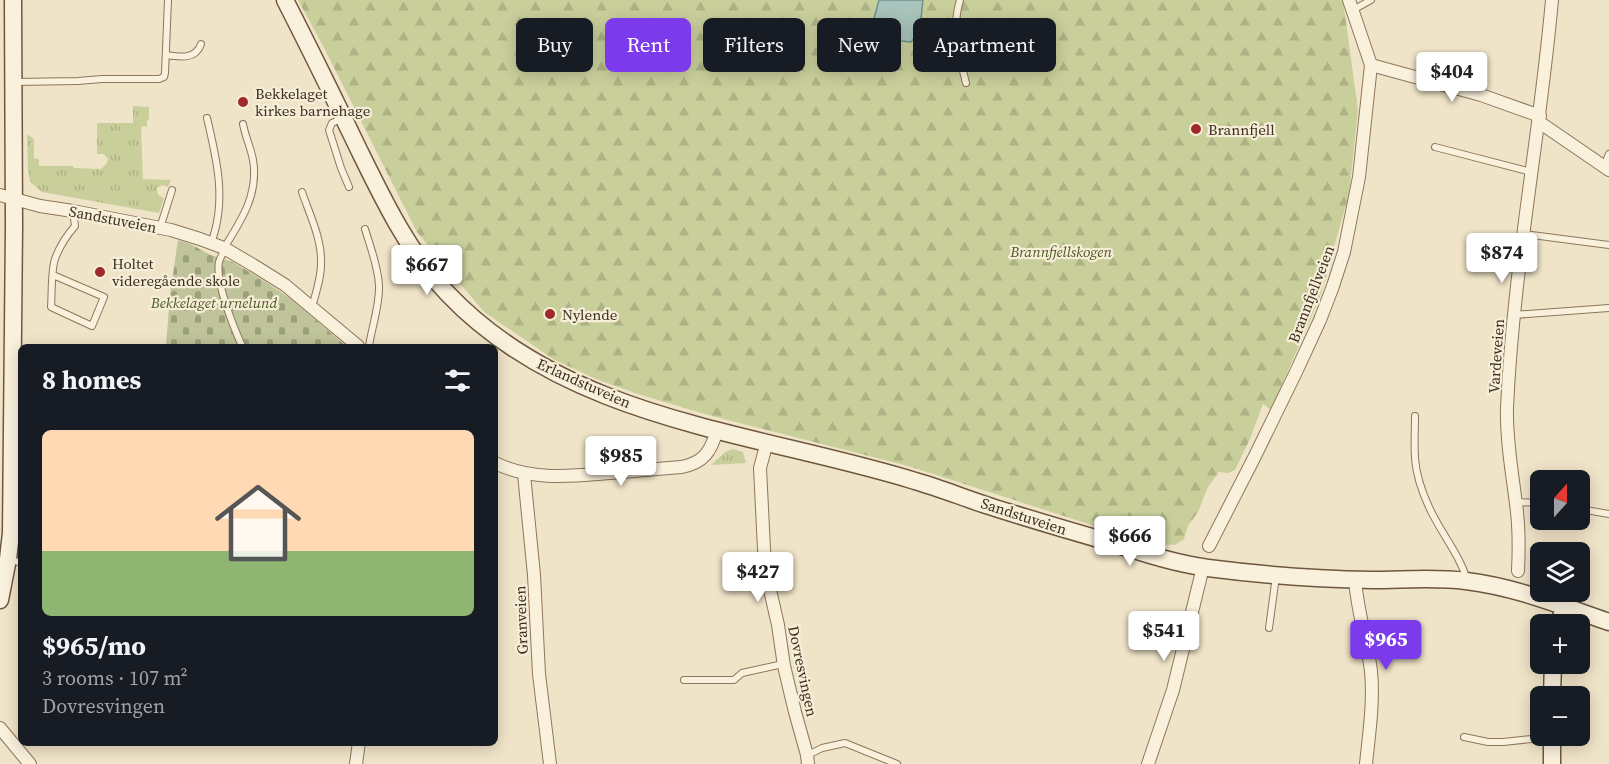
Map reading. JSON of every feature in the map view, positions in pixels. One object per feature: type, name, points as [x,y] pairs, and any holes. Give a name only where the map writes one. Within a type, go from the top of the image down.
[{"type":"street","points":[[0,600],[14,554],[7,197],[13,82],[13,0]]},
{"type":"street","name":"Erlandstuveien","points":[[285,0],[382,198],[409,244],[435,279],[476,321],[521,354],[566,379],[636,406],[717,430]]},
{"type":"street","name":"Vardeveien","points":[[1518,571],[1516,502],[1507,411],[1514,315],[1552,0]]},
{"type":"street","name":"Brannfjellveien","points":[[1209,546],[1256,456],[1320,320],[1344,252],[1355,202],[1371,65],[1351,5]]},
{"type":"street","points":[[1371,65],[1461,90],[1539,119],[1607,168]]},
{"type":"street","name":"Sandstuveien","points":[[7,197],[40,206],[160,228],[211,243],[285,285],[356,344]]},
{"type":"street","points":[[498,464],[524,474],[547,476],[689,465],[705,456],[712,446],[717,430]]},
{"type":"street","name":"Sandstuveien","points":[[717,430],[901,476],[1051,526],[1146,554],[1203,567],[1276,576],[1467,581],[1515,590],[1609,622]]},
{"type":"street","name":"Dovresvingen","points":[[767,442],[760,468],[768,581],[784,664],[805,733],[808,760]]},
{"type":"street","name":"Granveien","points":[[524,474],[534,575],[539,674],[550,764]]},
{"type":"street","points":[[1148,764],[1173,690],[1203,567]]},
{"type":"street","points":[[1355,579],[1372,679],[1371,725],[1366,764]]},
{"type":"street","points":[[1562,614],[1565,607]]},
{"type":"street","points":[[0,728],[30,764]]},
{"type":"street","points":[[356,764],[358,746]]},
{"type":"street","points":[[1552,746],[1552,764]]},
{"type":"lane","points":[[13,82],[44,85],[102,79],[159,79],[164,77],[168,0]]},
{"type":"lane","points":[[960,0],[957,11],[956,44],[966,83]]},
{"type":"lane","points":[[1351,5],[1361,7],[1371,0]]},
{"type":"lane","points":[[166,55],[177,57],[191,55],[196,53],[201,44]]},
{"type":"lane","points":[[344,117],[332,123],[329,130],[349,187]]},
{"type":"lane","points":[[207,118],[219,182],[217,226],[211,243]]},
{"type":"lane","points":[[241,344],[227,309],[218,263],[242,221],[253,190],[254,164],[243,124]]},
{"type":"lane","points":[[1435,147],[1531,171]]},
{"type":"lane","points":[[1607,168],[1609,154]]},
{"type":"lane","points":[[160,228],[172,190]]},
{"type":"lane","points":[[302,192],[322,261],[312,306]]},
{"type":"lane","points":[[53,275],[104,297],[92,326],[51,307],[53,275],[55,260],[69,232],[75,226],[73,211]]},
{"type":"lane","points":[[365,229],[379,287],[369,344]]},
{"type":"lane","points":[[1523,234],[1609,245]]},
{"type":"lane","points":[[1514,315],[1609,308]]},
{"type":"lane","points":[[1415,416],[1416,463],[1425,495],[1440,527],[1457,555],[1467,581]]},
{"type":"lane","points":[[1516,502],[1530,503]]},
{"type":"lane","points":[[1590,511],[1609,514]]},
{"type":"lane","points":[[1146,554],[1154,530]]},
{"type":"lane","points":[[1269,628],[1276,576]]},
{"type":"lane","points":[[684,680],[734,680],[742,673],[784,664]]},
{"type":"lane","points":[[1464,737],[1488,742],[1530,739]]},
{"type":"lane","points":[[808,760],[822,748],[845,743],[897,764]]},
{"type":"green space","name":"Brannfjellskogen","points":[[298,0],[879,0],[874,18],[817,18],[817,72],[901,72],[901,41],[913,34],[913,72],[1056,72],[1056,18],[921,18],[923,0],[1343,0],[1358,110],[1349,194],[1320,297],[1271,410],[1263,404],[1235,470],[1228,473],[1219,472],[1208,487],[1198,512],[1188,526],[1184,539],[1175,545],[1156,544],[908,466],[708,415],[641,395],[596,379],[553,359],[484,312],[417,232]]},
{"type":"green space","points":[[133,106],[149,107],[147,126],[141,127],[143,179],[171,180],[168,187],[162,185],[157,188],[158,195],[164,198],[159,213],[42,192],[30,182],[27,134],[34,139],[34,158],[39,159],[39,166],[101,169],[107,163],[108,158],[103,154],[97,154],[97,123],[133,123]]},
{"type":"green space","name":"Bekkelaget urnelund","points":[[178,240],[233,262],[261,279],[291,299],[344,344],[166,344]]},
{"type":"green space","points":[[733,449],[743,452],[746,463],[711,465],[725,452]]},
{"type":"water","points":[[879,0],[923,0],[921,18],[913,18],[911,42],[901,41],[901,18],[874,18]]},
{"type":"place","name":"Bekkelaget kirkes barnehage","points":[[243,102]]},
{"type":"place","name":"Brannfjell","points":[[1196,129]]},
{"type":"place","name":"Holtet videregående skole","points":[[100,272]]},
{"type":"place","name":"Nylende","points":[[550,314]]}]
